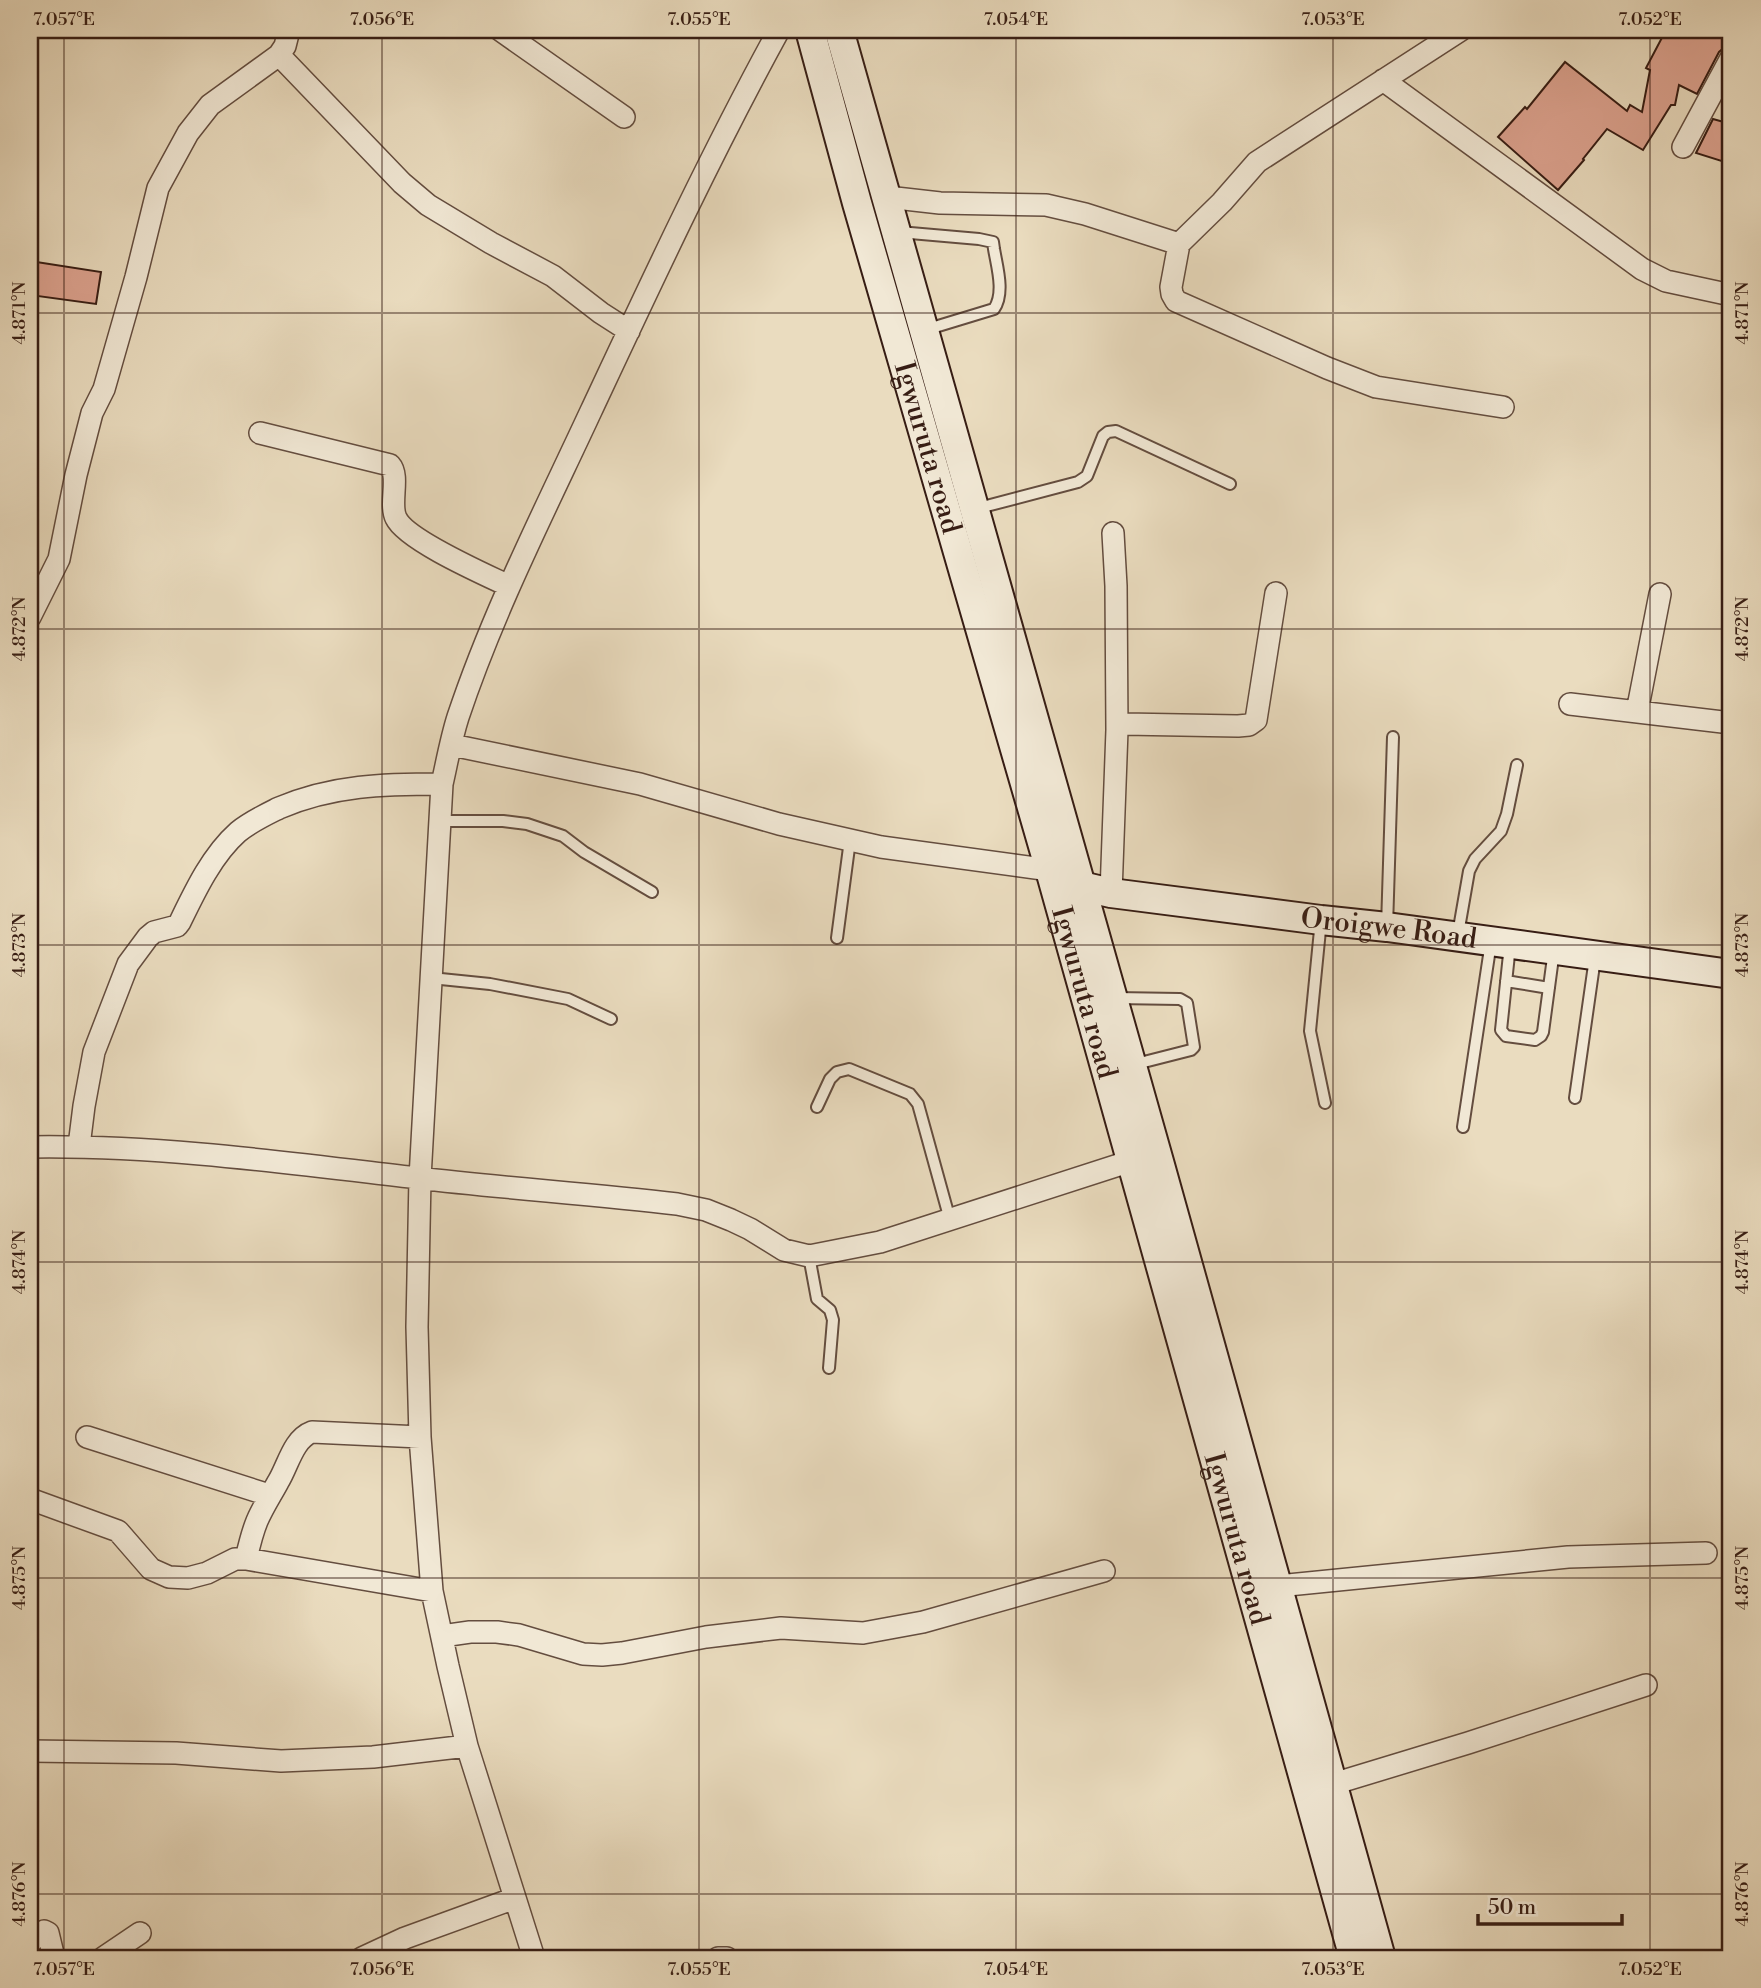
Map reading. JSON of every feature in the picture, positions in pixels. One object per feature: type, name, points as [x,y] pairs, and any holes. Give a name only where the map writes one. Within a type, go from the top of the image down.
[{"type":"main road","name":"Igwuruta road","points":[[810,30],[857,203],[1050,870],[1354,1958]]},
{"type":"main road","name":"Igwuruta road","points":[[839,30],[1381,1958]]},
{"type":"main road","name":"Oroigwe Road","points":[[1050,870],[1081,886],[1111,893],[1731,974]]},
{"type":"street","points":[[30,617],[59,559],[92,414],[104,388],[158,188],[188,133],[210,106],[279,55],[285,46],[289,30]]},
{"type":"street","points":[[500,30],[624,117]]},
{"type":"street","points":[[534,1958],[467,1745],[432,1591],[420,1437],[417,1327],[420,1178],[442,785],[457,722],[471,679],[509,586],[731,118],[779,30]]},
{"type":"street","points":[[1461,30],[1257,162],[1222,202],[1179,244],[1171,287],[1176,301],[1376,387],[1503,407]]},
{"type":"street","points":[[279,55],[402,183],[428,205],[553,276],[629,331]]},
{"type":"street","points":[[1683,147],[1731,58]]},
{"type":"street","points":[[1383,80],[1642,269],[1666,281],[1731,295]]},
{"type":"street","points":[[887,197],[940,202],[1046,205],[1085,214],[1179,244]]},
{"type":"street","points":[[260,433],[390,465],[394,471],[396,519],[437,551],[509,586]]},
{"type":"street","points":[[1111,893],[1117,730],[1113,533]]},
{"type":"street","points":[[1117,730],[1124,724],[1238,726],[1253,723],[1276,593]]},
{"type":"street","points":[[1637,712],[1660,594]]},
{"type":"street","points":[[1570,704],[1731,723]]},
{"type":"street","points":[[452,745],[640,784],[779,824],[881,847],[1050,870]]},
{"type":"street","points":[[79,1146],[94,1052],[128,964],[154,932],[177,926],[218,854],[238,832],[258,818],[296,801],[344,788],[442,785]]},
{"type":"street","points":[[30,1147],[79,1146],[267,1160],[677,1204],[706,1210],[750,1229],[785,1250],[808,1256],[880,1242],[1132,1161]]},
{"type":"street","points":[[246,1559],[256,1524],[269,1495],[305,1434],[312,1432],[420,1437]]},
{"type":"street","points":[[87,1437],[269,1495]]},
{"type":"street","points":[[30,1499],[118,1531],[151,1569],[169,1577],[188,1578],[207,1573],[235,1559],[246,1559],[432,1591]]},
{"type":"street","points":[[1278,1586],[1568,1557],[1706,1553]]},
{"type":"street","points":[[442,1636],[497,1632],[519,1635],[583,1654],[602,1655],[706,1637],[781,1628],[863,1633],[923,1622],[1104,1571]]},
{"type":"street","points":[[1333,1784],[1646,1685]]},
{"type":"street","points":[[30,1751],[176,1753],[281,1761],[373,1757],[467,1745]]},
{"type":"street","points":[[362,1958],[405,1938],[515,1898]]},
{"type":"street","points":[[32,1932],[48,1933],[54,1958]]},
{"type":"street","points":[[103,1958],[139,1933]]},
{"type":"street","points":[[718,1958],[727,1958]]},
{"type":"lane","points":[[897,232],[979,239],[993,242],[995,249],[1000,295],[994,309],[925,330]]},
{"type":"lane","points":[[975,509],[1078,482],[1087,476],[1103,436],[1116,431],[1230,484]]},
{"type":"lane","points":[[1387,927],[1393,737]]},
{"type":"lane","points":[[1458,937],[1469,871],[1475,859],[1501,831],[1517,765]]},
{"type":"lane","points":[[440,821],[503,821],[527,824],[563,836],[584,852],[652,892]]},
{"type":"lane","points":[[837,938],[850,840]]},
{"type":"lane","points":[[1321,920],[1310,1031],[1325,1103]]},
{"type":"lane","points":[[1501,943],[1506,981],[1501,1031],[1506,1035],[1535,1040],[1541,1037],[1554,950]]},
{"type":"lane","points":[[1463,1127],[1501,943]]},
{"type":"lane","points":[[1575,1098],[1596,956]]},
{"type":"lane","points":[[431,978],[490,984],[568,999],[611,1019]]},
{"type":"lane","points":[[1506,981],[1549,988]]},
{"type":"lane","points":[[1112,998],[1180,999],[1187,1003],[1194,1047],[1132,1065]]},
{"type":"lane","points":[[817,1107],[830,1079],[837,1072],[849,1069],[910,1094],[918,1104],[950,1220]]},
{"type":"lane","points":[[808,1256],[817,1299],[830,1310],[833,1320],[829,1368]]},
{"type":"building","points":[[1666,30],[1731,30],[1731,45],[1719,52],[1697,94],[1679,85],[1675,105],[1671,105],[1643,150],[1607,129],[1558,190],[1498,137],[1525,107],[1527,109],[1565,62],[1627,111],[1630,105],[1642,112],[1650,70],[1646,68]]},
{"type":"building","points":[[1713,119],[1731,124],[1731,164],[1696,153]]},
{"type":"building","points":[[30,261],[101,272],[96,304],[30,295]]}]
